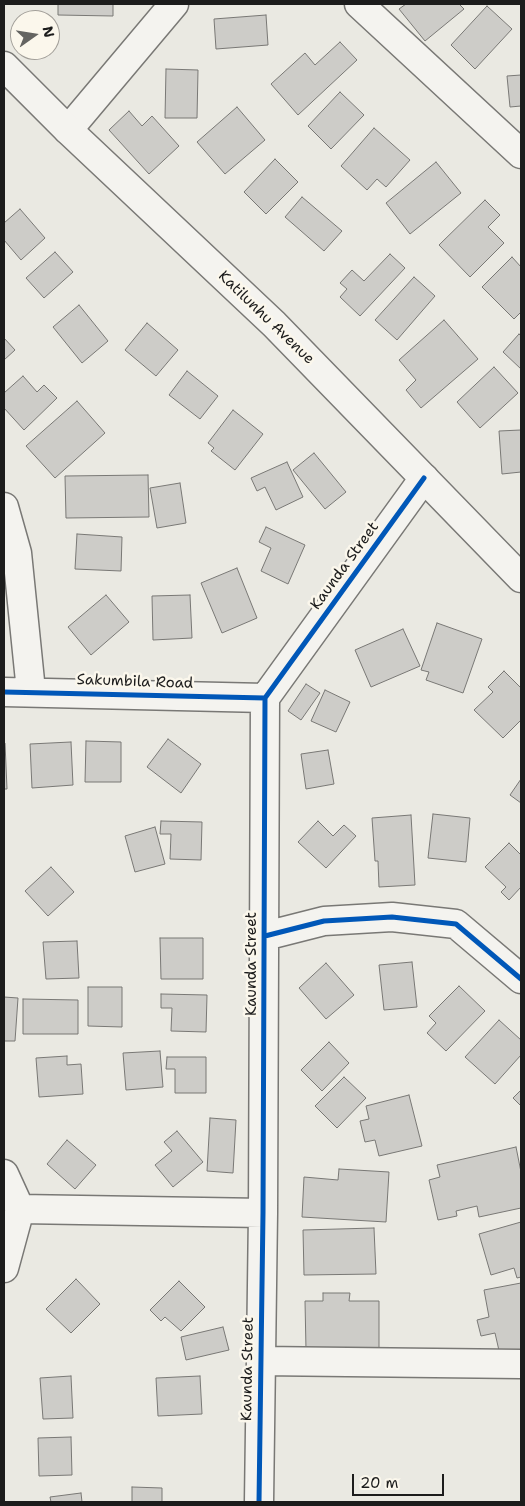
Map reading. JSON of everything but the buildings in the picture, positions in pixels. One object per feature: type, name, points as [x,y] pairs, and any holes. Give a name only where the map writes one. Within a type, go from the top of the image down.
[{"type":"street","points":[[68,130],[174,4]]},
{"type":"street","points":[[358,4],[521,154]]},
{"type":"street","name":"Katilunhu Avenue","points":[[4,66],[68,130],[274,324],[521,578]]},
{"type":"street","name":"Kaunda Street","points":[[259,1502],[263,1213],[265,698],[424,478]]},
{"type":"street","points":[[4,507],[17,552],[31,691]]},
{"type":"street","name":"Sakumbila Road","points":[[4,692],[31,691],[265,698]]},
{"type":"street","points":[[265,936],[334,920],[392,917],[456,924],[521,979]]},
{"type":"street","points":[[4,1174],[20,1209],[4,1268]]},
{"type":"street","points":[[20,1209],[263,1213]]},
{"type":"street","points":[[261,1361],[521,1364]]},
{"type":"cycle path","points":[[259,1502],[263,1213],[265,698],[424,478]]},
{"type":"cycle path","points":[[4,692],[265,698]]},
{"type":"cycle path","points":[[265,936],[324,921],[392,917],[456,924],[521,979]]}]
